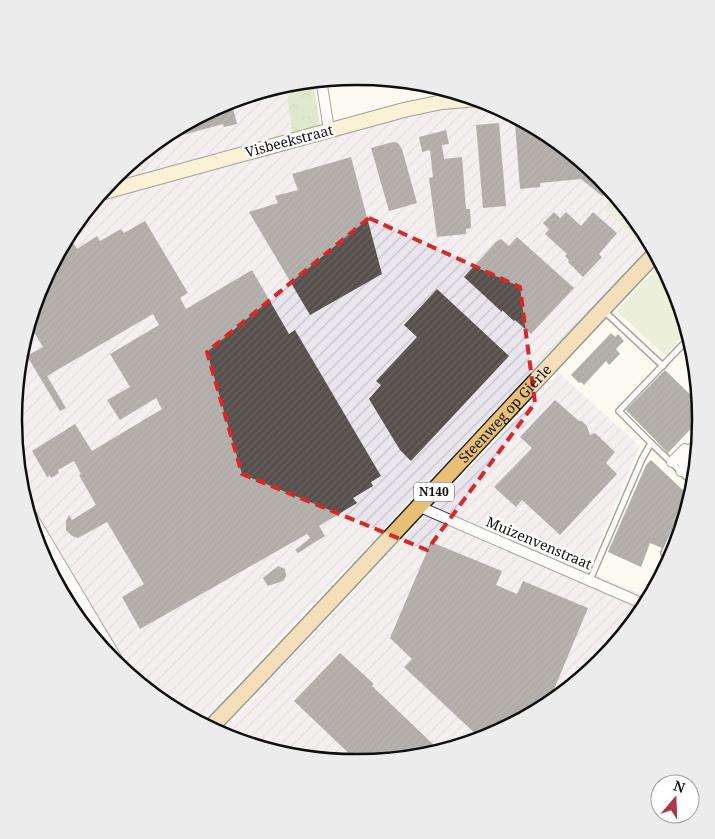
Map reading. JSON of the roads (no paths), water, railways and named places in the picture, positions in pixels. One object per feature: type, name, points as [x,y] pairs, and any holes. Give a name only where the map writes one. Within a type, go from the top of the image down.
[{"type":"main road","name":"Steenweg op Gierle","points":[[215,723],[420,507],[651,258]]},
{"type":"street","points":[[322,86],[329,130]]},
{"type":"street","points":[[441,95],[442,102]]},
{"type":"street","name":"Visbeekstraat","points":[[115,189],[329,130],[442,102],[460,101]]},
{"type":"street","points":[[670,461],[680,447],[691,451]]},
{"type":"street","points":[[670,461],[684,449],[686,450],[679,459],[681,461],[691,454]]},
{"type":"street","points":[[681,471],[691,457]]},
{"type":"street","name":"Muizenvenstraat","points":[[420,507],[639,602]]},
{"type":"street","points":[[43,535],[105,639]]},
{"type":"lane","points":[[602,309],[663,366]]},
{"type":"lane","points":[[684,344],[619,411],[687,477]]},
{"type":"lane","points":[[590,580],[642,458],[651,443]]},
{"type":"lane","points":[[664,554],[671,537]]}]
